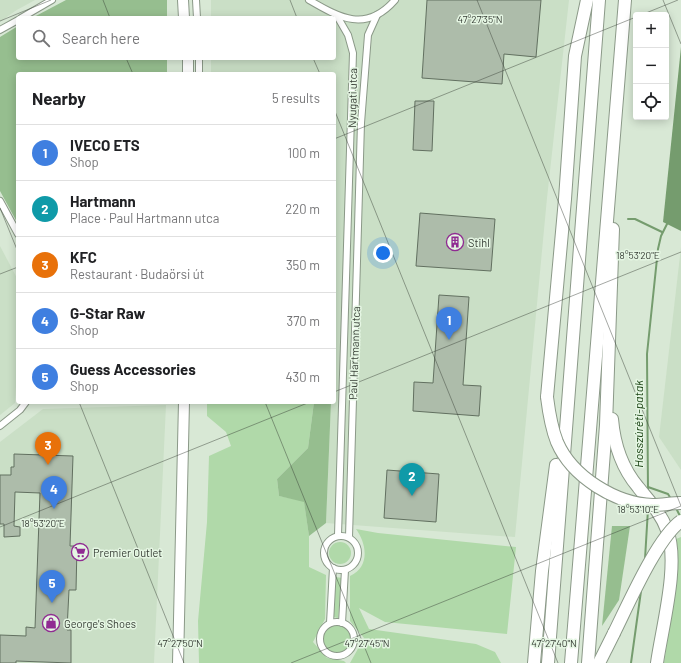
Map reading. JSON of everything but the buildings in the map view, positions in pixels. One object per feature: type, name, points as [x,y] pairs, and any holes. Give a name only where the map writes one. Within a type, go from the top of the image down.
[{"type":"highway","points":[[587,0],[575,56],[565,199],[547,397],[550,420],[558,443],[567,459],[579,472],[599,488],[621,498],[653,505],[681,502]]},
{"type":"highway","points":[[548,663],[599,0]]},
{"type":"highway","points":[[571,663],[625,0]]},
{"type":"highway","points":[[588,663],[608,379],[614,246],[613,150]]},
{"type":"highway","points":[[608,379],[613,431],[617,446],[623,461],[637,486],[659,514],[668,531],[672,561],[657,663]]},
{"type":"highway","points":[[534,663],[543,563],[560,437],[568,401]]},
{"type":"highway","points":[[600,663],[649,566],[670,532],[681,521]]},
{"type":"main road","points":[[182,0],[186,16]]},
{"type":"main road","points":[[186,16],[188,0]]},
{"type":"main road","points":[[188,60],[188,72]]},
{"type":"main road","points":[[178,663],[184,404]]},
{"type":"street","points":[[24,16],[52,0]]},
{"type":"street","points":[[196,0],[197,16]]},
{"type":"street","points":[[309,0],[337,16],[350,20],[377,15],[387,8],[394,0]]},
{"type":"street","name":"Nyugati utca","points":[[360,170],[365,57],[368,35],[377,15]]},
{"type":"street","name":"Nyugati utca","points":[[337,16],[348,35],[353,53],[349,184]]},
{"type":"street","points":[[0,30],[16,21]]},
{"type":"street","points":[[199,60],[199,72]]},
{"type":"street","name":"Paul Hartmann utca","points":[[349,537],[360,170]]},
{"type":"street","name":"Paul Hartmann utca","points":[[338,536],[349,184]]},
{"type":"street","points":[[0,201],[16,230]]},
{"type":"street","points":[[0,426],[20,410],[24,404]]},
{"type":"street","points":[[338,536],[349,537],[355,543],[358,556],[355,564],[345,570],[333,568],[325,561],[324,551],[331,539],[338,536]]},
{"type":"street","points":[[330,623],[333,568]]},
{"type":"street","points":[[342,623],[345,570]]},
{"type":"street","points":[[330,623],[342,623],[350,628],[353,634],[353,643],[347,653],[342,656],[333,656],[323,650],[319,640],[323,628],[330,623]]},
{"type":"shaded area","points":[[0,0],[35,0],[15,11],[0,22]]},
{"type":"shaded area","points":[[66,0],[167,0],[167,16],[36,16]]},
{"type":"shaded area","points":[[211,0],[569,0],[547,198],[515,537],[326,523],[331,404],[336,404],[336,72],[211,72],[211,60],[336,60],[336,16],[211,16]]},
{"type":"shaded area","points":[[16,27],[16,60],[167,60],[167,72],[16,72],[16,220],[0,191],[0,37]]},
{"type":"shaded area","points":[[681,47],[681,231],[663,222]]},
{"type":"shaded area","points":[[0,246],[16,276],[16,386],[15,403],[0,415]]},
{"type":"shaded area","points":[[681,247],[681,470],[659,437]]},
{"type":"shaded area","points":[[207,404],[314,404],[308,448],[277,479],[279,496],[304,501],[309,536],[309,567],[326,575],[325,619],[313,642],[327,658],[344,661],[346,663],[199,663],[198,621],[207,522],[209,456],[231,446],[226,432],[207,416]]},
{"type":"shaded area","points":[[314,404],[331,404],[326,523],[309,536],[304,502],[279,496],[277,479],[308,448]]},
{"type":"shaded area","name":"Premier Outlet","points":[[166,405],[154,663],[0,663],[0,442],[43,409]]},
{"type":"shaded area","points":[[612,526],[630,526],[619,600],[602,626]]},
{"type":"shaded area","points":[[356,529],[378,533],[516,547],[507,634],[385,622],[359,608],[369,629],[476,644],[495,652],[501,663],[350,663],[364,638],[350,621],[350,576],[361,567],[365,555],[363,541]]},
{"type":"shaded area","points":[[681,537],[681,663],[664,663],[677,576],[676,539]]},
{"type":"shaded area","points":[[340,542],[348,545],[351,553],[348,561],[340,564],[332,561],[329,553],[332,545]]},
{"type":"shaded area","points":[[336,577],[342,578],[338,618],[333,617]]},
{"type":"shaded area","points":[[337,625],[347,629],[351,639],[347,649],[337,653],[327,649],[323,639],[327,629]]},
{"type":"waterway","points":[[628,219],[635,219],[662,232]]},
{"type":"waterway","name":"Hosszúréti-patak","points":[[648,493],[647,354],[658,249],[661,236],[668,222]]},
{"type":"waterway","points":[[648,487],[668,494],[671,499]]},
{"type":"waterway","points":[[676,508],[680,516]]},
{"type":"waterway","name":"Hosszúréti-patak","points":[[645,559],[648,509]]},
{"type":"waterway","name":"Hosszúréti-patak","points":[[631,663],[641,591]]},
{"type":"place","name":"Stihl","points":[[455,242]]},
{"type":"place","name":"IVECO ETS","points":[[449,340]]},
{"type":"place","name":"KFC","points":[[48,465]]},
{"type":"place","name":"Hartmann","points":[[412,496]]},
{"type":"place","name":"G-Star Raw","points":[[54,509]]},
{"type":"place","name":"Premier Outlet","points":[[80,552]]},
{"type":"place","name":"Guess Accessories","points":[[52,603]]},
{"type":"place","name":"George's Shoes","points":[[51,623]]}]
